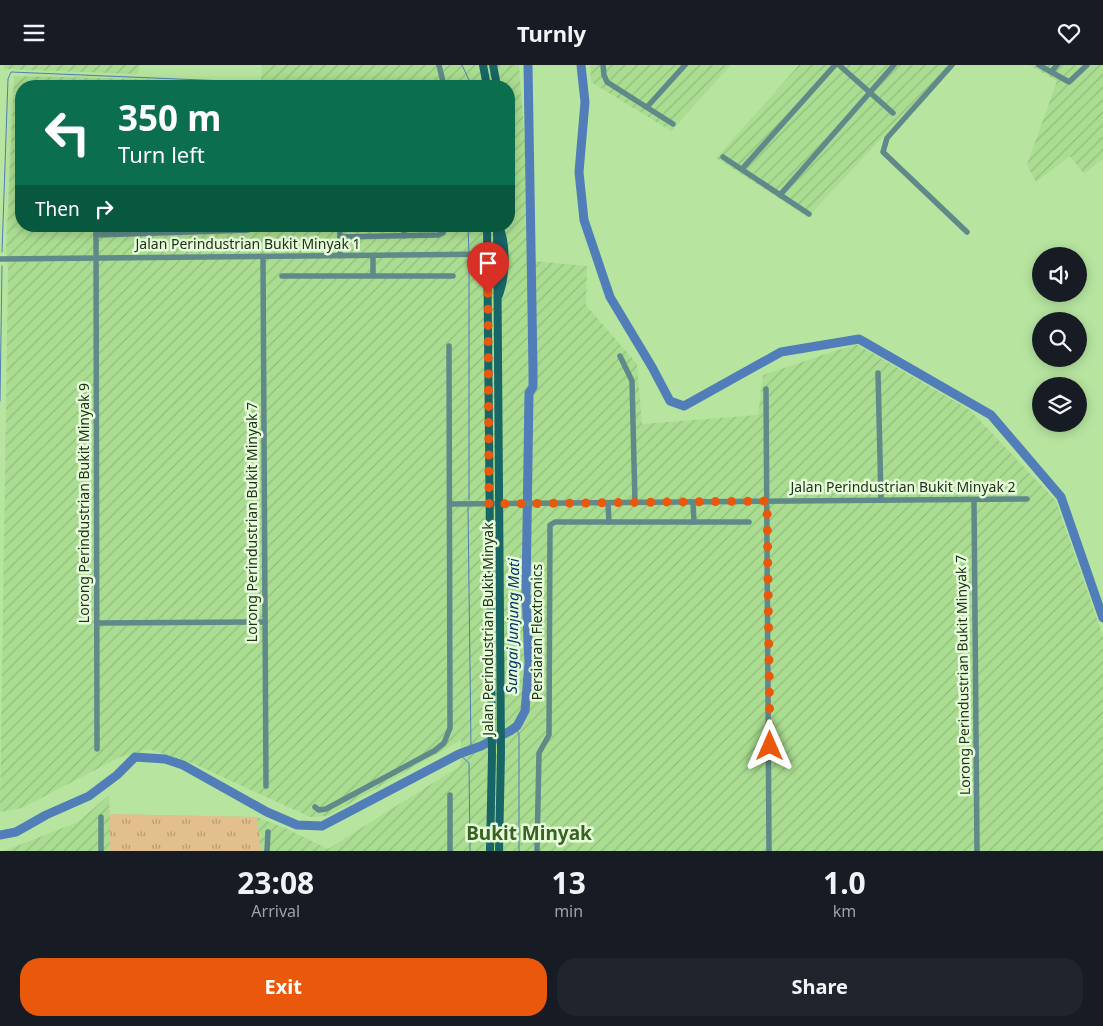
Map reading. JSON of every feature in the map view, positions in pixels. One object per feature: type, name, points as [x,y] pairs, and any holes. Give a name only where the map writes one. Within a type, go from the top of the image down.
[{"type":"main road","points":[[482,65],[486,80]]},
{"type":"main road","points":[[493,65],[496,80]]},
{"type":"main road","name":"Jalan Perindustrian Bukit Minyak","points":[[487,232],[492,718],[490,851]]},
{"type":"main road","name":"Jalan Perindustrian Bukit Minyak","points":[[498,232],[501,715],[499,851]]},
{"type":"main road","points":[[497,299],[504,277],[501,232]]},
{"type":"street","points":[[439,65],[443,80]]},
{"type":"street","points":[[603,65],[607,82],[673,124]]},
{"type":"street","points":[[647,107],[685,65]]},
{"type":"street","points":[[742,169],[835,65]]},
{"type":"street","points":[[839,65],[893,113]]},
{"type":"street","points":[[780,195],[894,65]]},
{"type":"street","points":[[952,65],[887,138],[884,152],[968,232]]},
{"type":"street","points":[[1039,65],[1069,82],[1087,65]]},
{"type":"street","points":[[1051,72],[1057,65]]},
{"type":"street","points":[[723,157],[808,214]]},
{"type":"street","points":[[96,235],[128,232]]},
{"type":"street","points":[[340,232],[340,256]]},
{"type":"street","points":[[340,237],[438,235],[443,232]]},
{"type":"street","name":"Lorong Perindustrian Bukit Minyak 9","points":[[96,235],[97,749]]},
{"type":"street","name":"Jalan Perindustrian Bukit Minyak 1","points":[[0,259],[497,254]]},
{"type":"street","points":[[373,256],[373,275]]},
{"type":"street","name":"Lorong Perindustrian Bukit Minyak 7","points":[[262,257],[266,786]]},
{"type":"street","points":[[282,276],[453,276]]},
{"type":"street","points":[[315,807],[326,809],[434,751],[444,743],[450,728],[449,346]]},
{"type":"street","points":[[620,356],[632,381],[634,503]]},
{"type":"street","points":[[878,373],[881,500]]},
{"type":"street","points":[[766,389],[769,851]]},
{"type":"street","name":"Jalan Perindustrian Bukit Minyak 2","points":[[450,504],[1027,499]]},
{"type":"street","name":"Lorong Perindustrian Bukit Minyak 7","points":[[974,500],[977,851]]},
{"type":"street","points":[[608,503],[609,522]]},
{"type":"street","points":[[693,503],[694,522]]},
{"type":"street","name":"Persiaran Flextronics","points":[[537,851],[539,753],[541,747],[549,738],[552,524],[749,522]]},
{"type":"street","points":[[97,623],[265,622]]},
{"type":"street","points":[[450,795],[450,851]]},
{"type":"street","points":[[101,817],[101,851]]},
{"type":"street","points":[[268,832],[268,851]]},
{"type":"shaded area","points":[[4,65],[140,65],[138,74],[4,69]]},
{"type":"shaded area","points":[[262,65],[519,65],[534,261],[587,266],[586,305],[637,364],[642,424],[758,415],[763,375],[856,344],[970,410],[1056,501],[1103,636],[1103,851],[4,851],[78,822],[109,795],[110,814],[257,817],[328,849],[460,766],[461,740],[328,816],[310,817],[192,763],[149,749],[120,757],[22,808],[0,812],[8,268],[6,252],[14,76],[179,80],[15,80],[15,232],[515,232],[515,80],[261,80]]},
{"type":"shaded area","points":[[590,65],[731,65],[671,131],[591,82]]},
{"type":"shaded area","points":[[799,65],[950,65],[808,217],[716,158]]},
{"type":"shaded area","points":[[1029,65],[1103,65],[1103,159],[1084,174],[1070,156],[1036,182],[1027,165],[1057,81]]},
{"type":"green space","points":[[110,814],[257,817],[261,851],[110,851]]},
{"type":"waterway","points":[[462,65],[469,80]]},
{"type":"waterway","name":"Sungai Junjung Mati","points":[[0,835],[16,832],[46,815],[89,796],[117,775],[135,757],[165,759],[183,765],[267,812],[297,825],[322,826],[459,754],[481,746],[517,726],[525,711],[529,663],[526,593],[529,393],[533,387],[533,370],[528,65]]},
{"type":"waterway","points":[[581,65],[585,102],[579,172],[584,220],[610,297],[670,401],[684,406],[781,352],[859,339],[991,415],[1061,497],[1103,618]]},
{"type":"waterway","points":[[2,252],[8,79],[11,72],[201,80]]},
{"type":"waterway","points":[[468,232],[469,253]]},
{"type":"waterway","points":[[469,257],[469,500]]},
{"type":"waterway","points":[[0,401],[2,266]]},
{"type":"waterway","points":[[468,507],[471,749]]},
{"type":"waterway","points":[[515,728],[519,734],[519,851]]},
{"type":"waterway","points":[[459,754],[469,763],[470,851]]},
{"type":"district","name":"Bukit Minyak","points":[[529,833]]},
{"type":"route","points":[[488,293],[489,504],[767,501],[770,746]]}]
